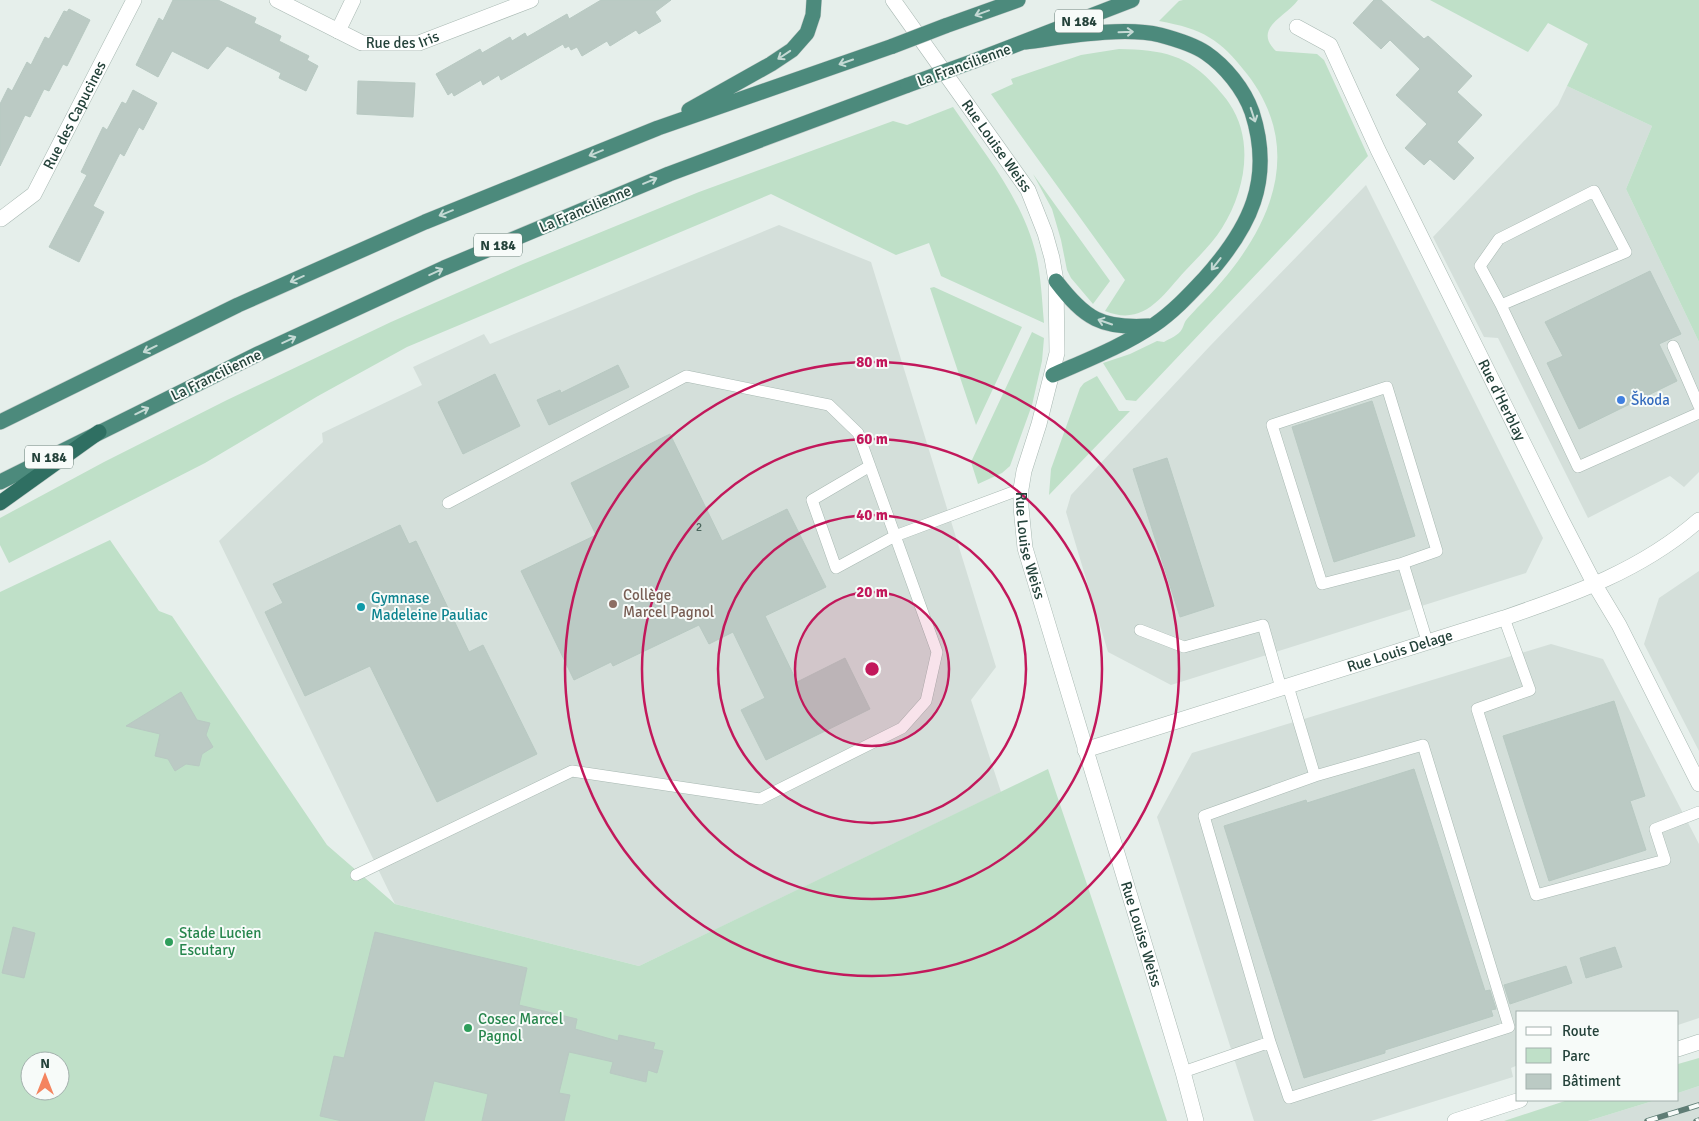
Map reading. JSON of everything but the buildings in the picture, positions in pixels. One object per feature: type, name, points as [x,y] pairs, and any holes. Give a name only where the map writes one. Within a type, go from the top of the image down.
[{"type":"highway","points":[[658,128],[771,64],[792,50],[807,33],[813,15],[814,0]]},
{"type":"highway","points":[[0,422],[265,293],[425,222],[658,128],[1018,0]]},
{"type":"highway","name":"La Francilienne","points":[[0,482],[260,353],[453,264],[668,174],[1025,42],[1132,0]]},
{"type":"highway","points":[[1025,42],[1088,34],[1131,32],[1159,35],[1185,43],[1205,52],[1230,76],[1250,106],[1257,128],[1261,159],[1256,196],[1240,233],[1213,269],[1186,299],[1153,326],[1122,343],[1052,374]]},
{"type":"highway","points":[[1056,281],[1070,299],[1083,310],[1107,324],[1128,327],[1153,326]]},
{"type":"highway","points":[[0,503],[99,432]]},
{"type":"street","name":"Rue des Capucines","points":[[1,219],[34,194],[134,0]]},
{"type":"street","name":"Rue des Iris","points":[[277,0],[362,43],[419,43],[531,0]]},
{"type":"street","points":[[338,31],[353,0]]},
{"type":"street","name":"Rue Louise Weiss","points":[[893,0],[1028,190],[1045,233],[1052,258],[1056,281],[1057,353],[1039,424],[1029,451],[1021,488],[1025,548],[1183,1072],[1196,1121]]},
{"type":"street","name":"Rue d'Herblay","points":[[1297,28],[1330,45],[1378,150],[1561,519],[1619,625],[1699,784]]},
{"type":"street","name":"Rue Louis Delage","points":[[1085,750],[1504,618],[1596,585],[1663,548],[1699,520]]},
{"type":"street","points":[[1679,1049],[1699,1042]]},
{"type":"street","points":[[1455,1121],[1517,1101]]},
{"type":"lane","points":[[1501,305],[1626,252],[1594,190],[1500,239],[1480,266],[1501,305],[1578,467],[1699,413]]},
{"type":"lane","points":[[1673,346],[1699,406]]},
{"type":"lane","points":[[356,875],[572,771],[760,799],[902,728],[926,701],[937,652],[858,433],[829,405],[686,376],[448,503]]},
{"type":"lane","points":[[1387,387],[1437,551],[1404,563],[1322,584],[1272,425],[1387,387]]},
{"type":"lane","points":[[870,466],[812,500],[836,568],[895,536],[1021,488]]},
{"type":"lane","points":[[1404,563],[1427,641]]},
{"type":"lane","points":[[1504,618],[1530,690],[1477,709],[1536,895],[1665,860],[1655,829],[1699,812]]},
{"type":"lane","points":[[1140,630],[1184,647],[1263,625],[1315,776]]},
{"type":"lane","points":[[1423,745],[1509,1027],[1289,1098],[1270,1042],[1204,816],[1315,776],[1423,745]]},
{"type":"lane","points":[[1183,1072],[1270,1042]]},
{"type":"shaded area","points":[[1567,86],[1652,126],[1626,189],[1699,342],[1699,472],[1684,487],[1670,476],[1588,518],[1498,338],[1484,337],[1433,237],[1558,105]]},
{"type":"shaded area","points":[[1366,185],[1543,538],[1526,573],[1171,685],[1108,652],[1066,512],[1071,495],[1210,346]]},
{"type":"shaded area","name":"Collège Marcel Pagnol","points":[[779,225],[871,262],[996,667],[971,700],[1001,792],[639,966],[395,904],[219,541],[323,442],[322,433],[422,385],[413,367],[484,334],[490,344]]},
{"type":"shaded area","points":[[1699,571],[1699,751],[1644,644],[1659,598]]},
{"type":"shaded area","points":[[1551,644],[1603,659],[1699,844],[1699,1018],[1679,1025],[1679,1011],[1516,1011],[1516,1066],[1511,1068],[1513,1077],[1371,1121],[1254,1121],[1157,817],[1192,753]]},
{"type":"shaded area","points":[[1699,1086],[1699,1121],[1588,1121],[1653,1101],[1679,1101],[1679,1093]]},
{"type":"green space","points":[[1298,0],[1269,29],[1270,43],[1276,51],[1317,54],[1324,60],[1368,156],[1136,401],[1126,400],[1103,363],[1130,354],[1157,341],[1164,342],[1181,331],[1186,320],[1220,283],[1241,256],[1259,228],[1271,198],[1277,168],[1276,137],[1266,106],[1247,74],[1228,52],[1209,37],[1188,28],[1159,21],[1179,1]]},
{"type":"green space","points":[[1430,0],[1699,0],[1699,342],[1626,189],[1652,126],[1567,86],[1588,44],[1548,23],[1528,52]]},
{"type":"green space","points":[[1119,49],[1149,51],[1173,56],[1195,68],[1217,88],[1229,103],[1242,133],[1244,149],[1244,166],[1241,182],[1230,214],[1218,234],[1160,299],[1141,312],[1131,315],[1119,315],[1105,311],[1125,280],[991,94],[1013,84],[1011,79],[1081,55]]},
{"type":"green space","points":[[953,107],[1012,195],[1030,233],[1040,279],[1044,323],[941,276],[929,243],[896,255],[771,194],[407,347],[318,396],[205,463],[9,563],[0,545],[0,518],[104,462],[227,400],[391,322],[523,264],[699,192],[893,121],[907,125]]},
{"type":"green space","points":[[1033,174],[1110,281],[1093,304],[1071,278],[1067,270],[1052,209]]},
{"type":"green space","points":[[934,287],[1022,327],[976,425],[930,288]]},
{"type":"green space","points":[[1032,332],[1044,338],[1042,361],[1032,405],[1010,466],[1002,473],[978,484],[971,462]]},
{"type":"green space","points":[[1097,376],[1119,411],[1130,411],[1049,495],[1051,469],[1080,388],[1084,383]]},
{"type":"green space","points":[[110,540],[159,611],[172,616],[327,845],[395,904],[639,966],[1048,769],[1167,1121],[0,1121],[0,592]]},
{"type":"green space","points":[[1699,1058],[1699,1086],[1679,1093],[1679,1064]]},
{"type":"green space","points":[[1565,1101],[1653,1101],[1588,1121],[1504,1121]]},
{"type":"railway","points":[[1647,1121],[1699,1105]]},
{"type":"place","name":"Škoda","points":[[1621,400]]},
{"type":"place","name":"Collège Marcel Pagnol","points":[[613,604]]},
{"type":"place","name":"Gymnase Madeleine Pauliac","points":[[361,607]]},
{"type":"place","name":"Stade Lucien Escutary","points":[[169,942]]},
{"type":"place","name":"Cosec Marcel Pagnol","points":[[468,1028]]}]
